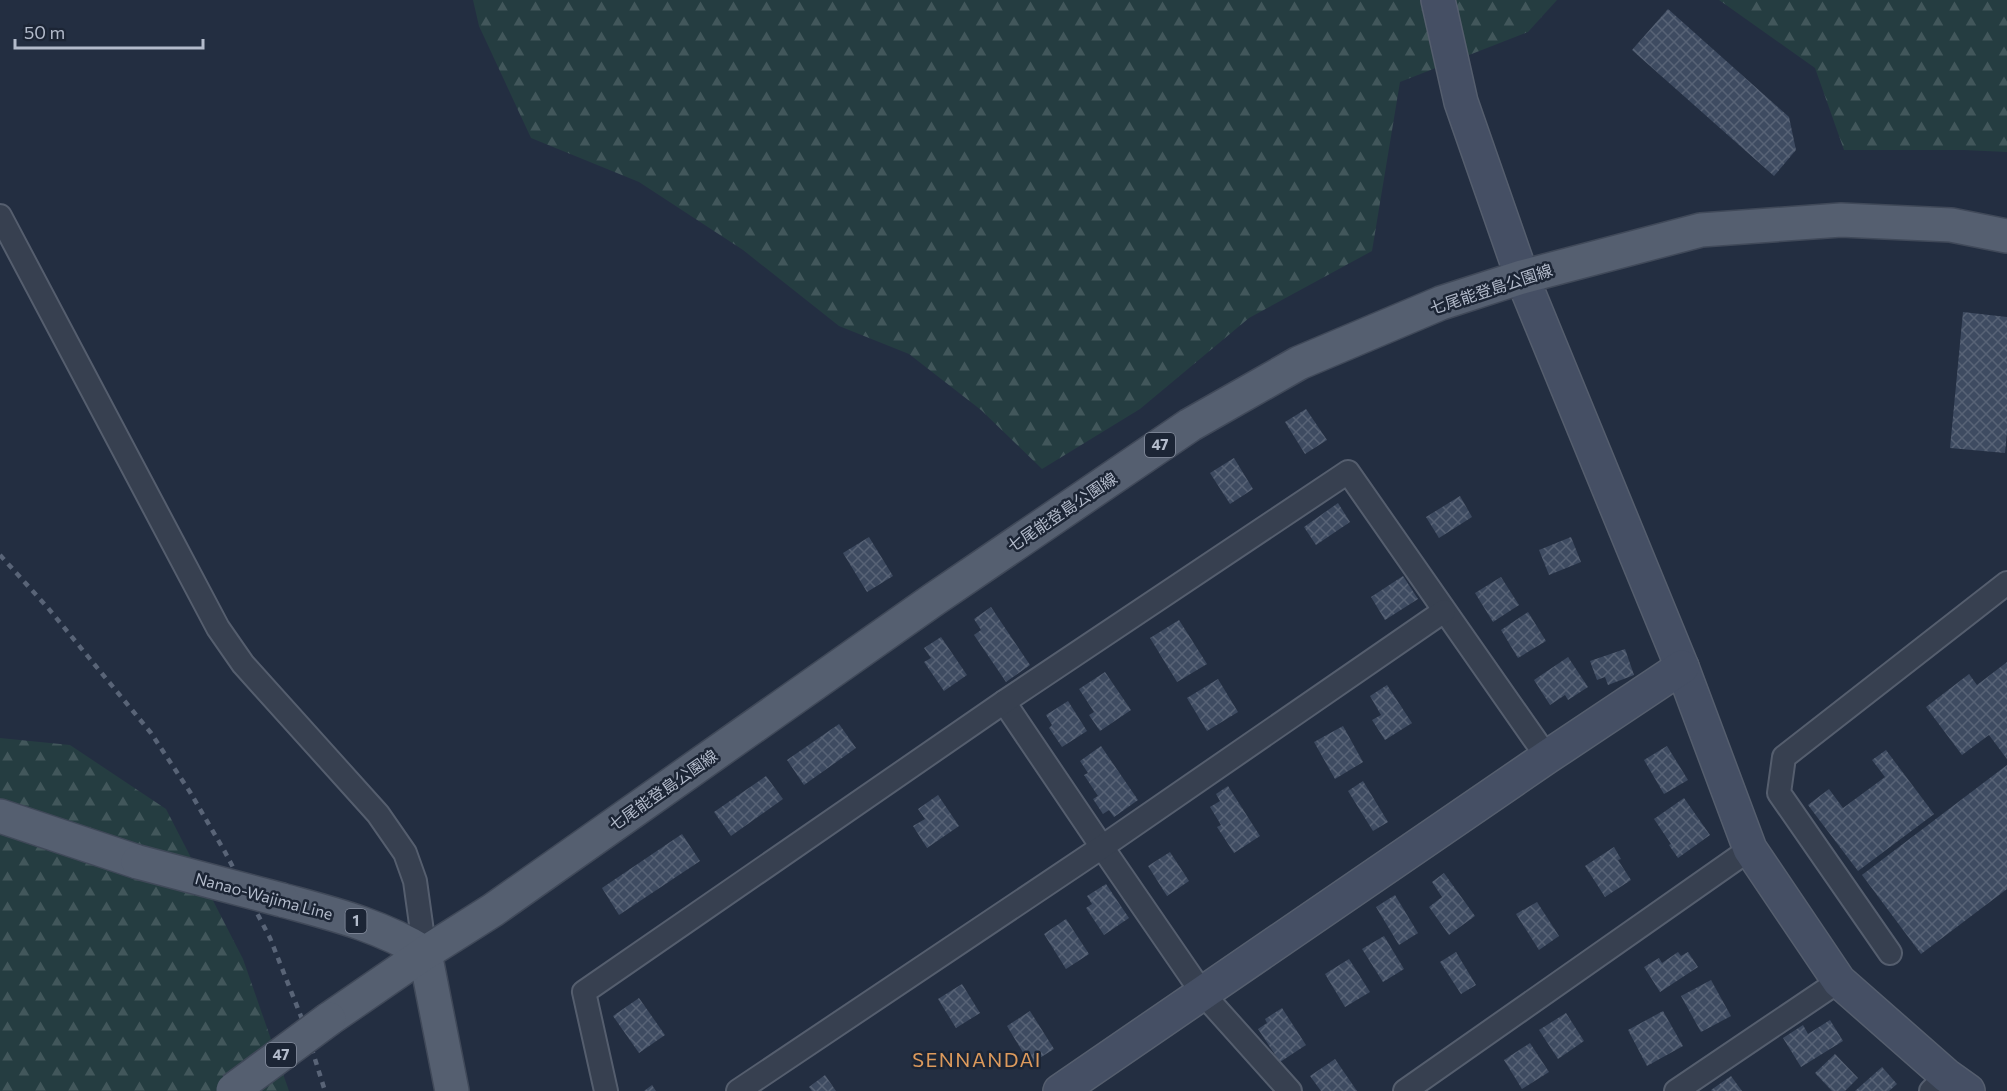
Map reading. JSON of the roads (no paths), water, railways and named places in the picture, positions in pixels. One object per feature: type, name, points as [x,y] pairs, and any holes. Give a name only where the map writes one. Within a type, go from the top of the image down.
[{"type":"main road","name":"七尾能登島公園線","points":[[233,1090],[329,1019],[425,953],[493,910],[933,600],[1190,425],[1299,363],[1441,303],[1522,278],[1701,230],[1841,220],[1951,225],[2007,236]]},
{"type":"main road","name":"Nanao-Wajima Line","points":[[0,816],[138,862],[369,925],[403,939],[425,953]]},
{"type":"main road","points":[[425,953],[453,1091]]},
{"type":"street","points":[[1438,0],[1461,102],[1522,278],[1682,667],[1750,849],[1839,981],[1949,1086]]},
{"type":"street","points":[[0,216],[218,628],[243,664],[378,814],[405,853],[415,881],[425,953]]},
{"type":"street","points":[[606,1091],[584,992],[1004,702],[1348,472],[1547,757]]},
{"type":"street","points":[[1890,953],[1779,793],[1784,757],[2007,583]]},
{"type":"street","points":[[738,1091],[1102,847],[1444,611]]},
{"type":"street","points":[[1060,1091],[1682,667]]},
{"type":"street","points":[[1004,702],[1203,994],[1290,1091]]},
{"type":"street","points":[[1405,1091],[1750,849]]},
{"type":"street","points":[[1676,1091],[1839,981]]},
{"type":"railway","points":[[0,555],[48,608],[151,733],[190,792],[225,852],[270,938],[304,1024],[325,1091]]},
{"type":"district","name":"SENNANDAI","points":[[977,1060]]}]
